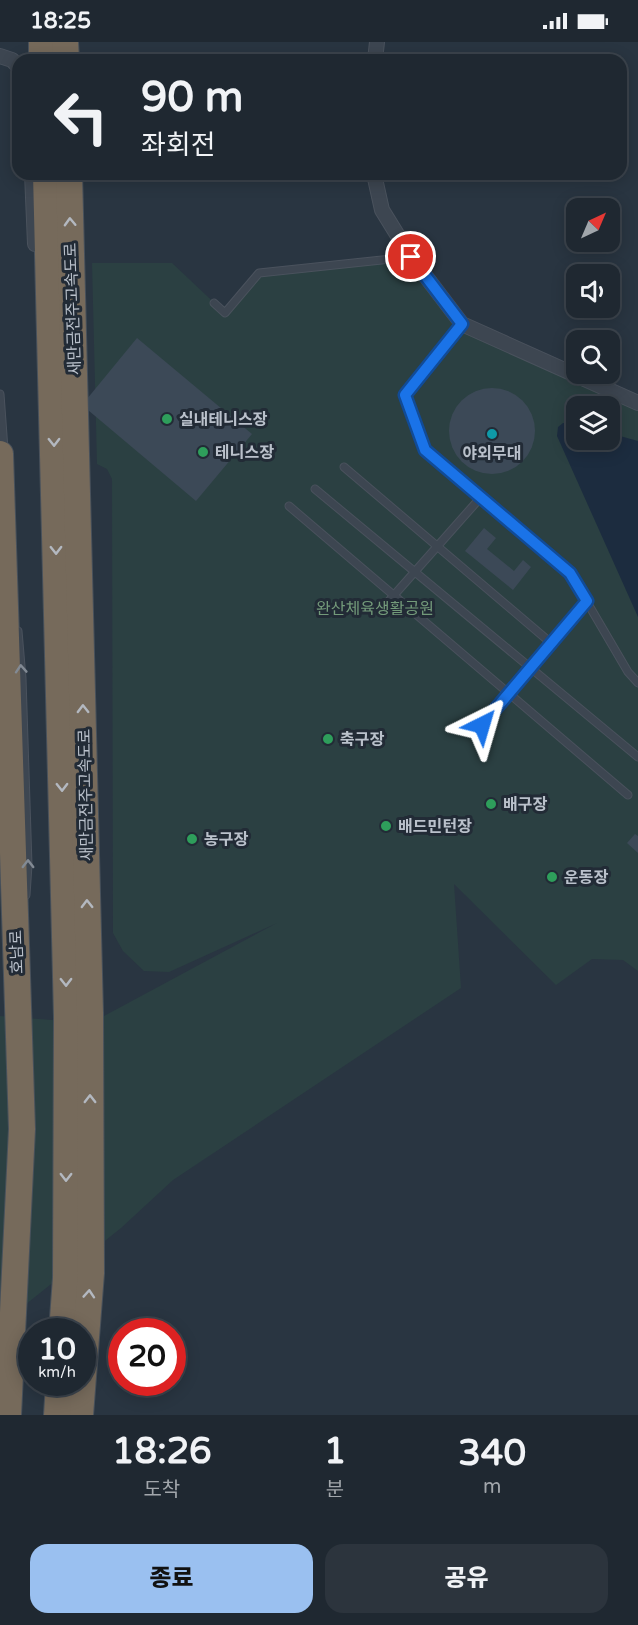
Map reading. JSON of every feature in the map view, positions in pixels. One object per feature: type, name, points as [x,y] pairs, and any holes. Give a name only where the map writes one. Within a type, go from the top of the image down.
[{"type":"highway","name":"새만금전주고속도로","points":[[46,180],[66,491],[90,1013],[91,1274],[81,1415]]},
{"type":"highway","name":"새만금전주고속도로","points":[[63,1318],[66,1278],[66,491],[69,180]]},
{"type":"highway","name":"호남로","points":[[0,454],[22,1129],[8,1415]]},
{"type":"highway","name":"호남로","points":[[0,796],[9,1128],[0,1335]]},
{"type":"highway","points":[[57,1415],[58,1396]]},
{"type":"street","points":[[32,180],[42,418]]},
{"type":"street","points":[[375,180],[382,210],[411,257],[462,324],[638,403]]},
{"type":"lane","points":[[214,303],[225,313],[259,273],[411,257]]},
{"type":"lane","points":[[462,324],[405,395],[425,450],[570,573],[628,672],[638,683]]},
{"type":"lane","points":[[0,394],[11,536]]},
{"type":"lane","points":[[344,467],[551,643]]},
{"type":"lane","points":[[315,489],[638,757]]},
{"type":"lane","points":[[380,611],[481,497]]},
{"type":"lane","points":[[288,507],[628,795]]},
{"type":"lane","points":[[482,725],[587,601]]},
{"type":"lane","points":[[17,619],[22,678],[27,830],[26,900]]},
{"type":"lane","points":[[19,1048],[24,945]]},
{"type":"green space","name":"완산체육생활공원","points":[[411,257],[462,324],[566,371],[566,384],[596,384],[638,403],[638,971],[623,960],[592,959],[556,985],[454,884],[461,988],[173,1180],[121,1228],[0,1325],[0,1016],[91,1023],[277,923],[169,972],[144,971],[123,951],[113,933],[112,479],[107,469],[97,464],[92,263],[172,263],[225,313],[259,273]]},
{"type":"water","points":[[566,423],[566,450],[620,450],[620,436],[638,441],[638,617],[557,436],[558,427]]},
{"type":"building","name":"실내테니스장","points":[[137,338],[252,434],[196,501],[82,405]]},
{"type":"building","name":"야외무대","points":[[492,388],[509,391],[523,400],[532,414],[535,431],[532,448],[523,462],[509,471],[492,474],[475,471],[461,462],[452,448],[449,431],[452,414],[461,400],[475,391]]},
{"type":"building","points":[[484,528],[496,538],[487,549],[514,571],[523,560],[531,567],[513,590],[465,551]]},
{"type":"building","points":[[635,834],[638,836],[638,853],[627,843]]},
{"type":"place","name":"실내테니스장","points":[[167,419]]},
{"type":"place","name":"야외무대","points":[[492,434]]},
{"type":"place","name":"테니스장","points":[[203,452]]},
{"type":"place","name":"축구장","points":[[328,739]]},
{"type":"place","name":"배구장","points":[[491,804]]},
{"type":"place","name":"배드민턴장","points":[[386,826]]},
{"type":"place","name":"농구장","points":[[192,839]]},
{"type":"place","name":"운동장","points":[[552,877]]},
{"type":"route","points":[[411,257],[462,324],[405,395],[425,450],[570,573],[587,601],[482,725]]}]
